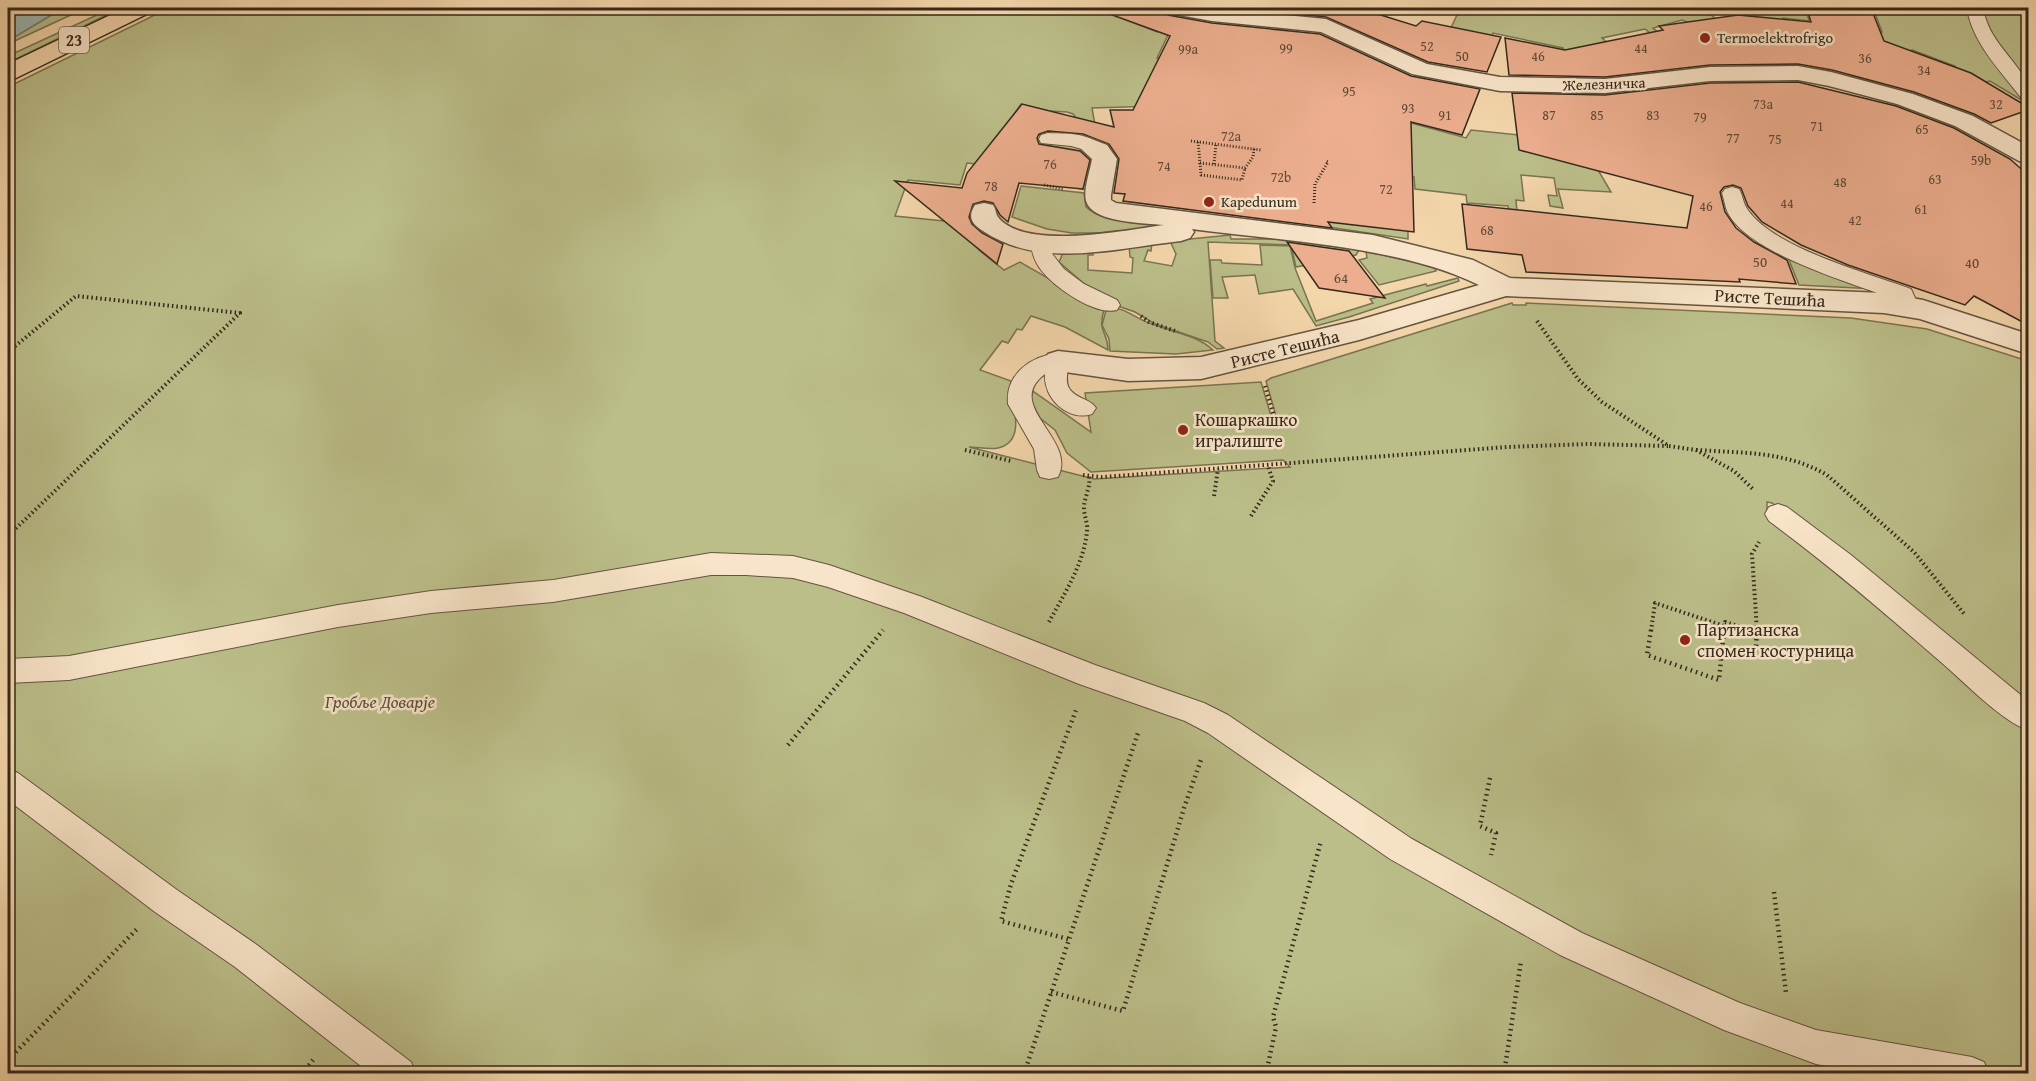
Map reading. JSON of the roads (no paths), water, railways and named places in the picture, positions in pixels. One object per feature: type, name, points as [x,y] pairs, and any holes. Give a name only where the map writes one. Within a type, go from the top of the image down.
[{"type":"main road","name":"23","points":[[8,73],[141,8]]},
{"type":"street","name":"Железничка","points":[[1176,8],[1326,26],[1340,30],[1420,69],[1500,84],[1605,86],[1710,74],[1765,72],[1831,79],[1894,95],[1964,121],[2028,156]]},
{"type":"street","name":"Ристе Тешића","points":[[1089,145],[1098,150],[1105,159],[1098,195],[1099,202],[1103,207],[1116,212],[1373,244],[1463,266],[1506,287]]},
{"type":"street","name":"Ристе Тешића","points":[[984,211],[984,220],[989,225],[1005,233],[1041,244],[1077,244],[1225,226]]},
{"type":"street","name":"Ристе Тешића","points":[[1058,361],[1128,370],[1202,368],[1359,330],[1506,287],[1884,303],[1906,301],[2028,344]]},
{"type":"lane","points":[[1975,8],[1976,18],[1983,30],[2028,95]]},
{"type":"lane","name":"Ристе Тешића","points":[[1048,139],[1074,140],[1089,145]]},
{"type":"lane","name":"Ристе Тешића","points":[[1732,193],[1733,204],[1738,213],[1772,242],[1906,301]]},
{"type":"lane","points":[[1041,244],[1044,260],[1054,271],[1082,291],[1109,305]]},
{"type":"lane","points":[[1049,470],[1046,448],[1020,404],[1019,392],[1029,374],[1048,362],[1058,361],[1055,387],[1060,393],[1084,408]]},
{"type":"lane","points":[[1778,514],[1848,567],[1978,679],[2028,717]]},
{"type":"lane","points":[[8,671],[29,672],[81,666],[338,616],[431,602],[553,591],[711,564],[746,564],[813,571],[913,605],[1218,724],[1401,849],[1571,944],[1736,1018],[1816,1047],[1972,1074]]},
{"type":"lane","points":[[8,783],[246,956],[399,1074]]},
{"type":"water","points":[[8,8],[63,8],[8,41]]},
{"type":"place","name":"Termoelektrofrigo","points":[[1705,38]]},
{"type":"place","name":"Kapedunum","points":[[1209,202]]},
{"type":"place","name":"Кошаркашко игралиште","points":[[1183,430]]},
{"type":"place","name":"Партизанска спомен костурница","points":[[1685,640]]},
{"type":"park label","name":"Гробље Доварје","points":[[380,702]]}]
